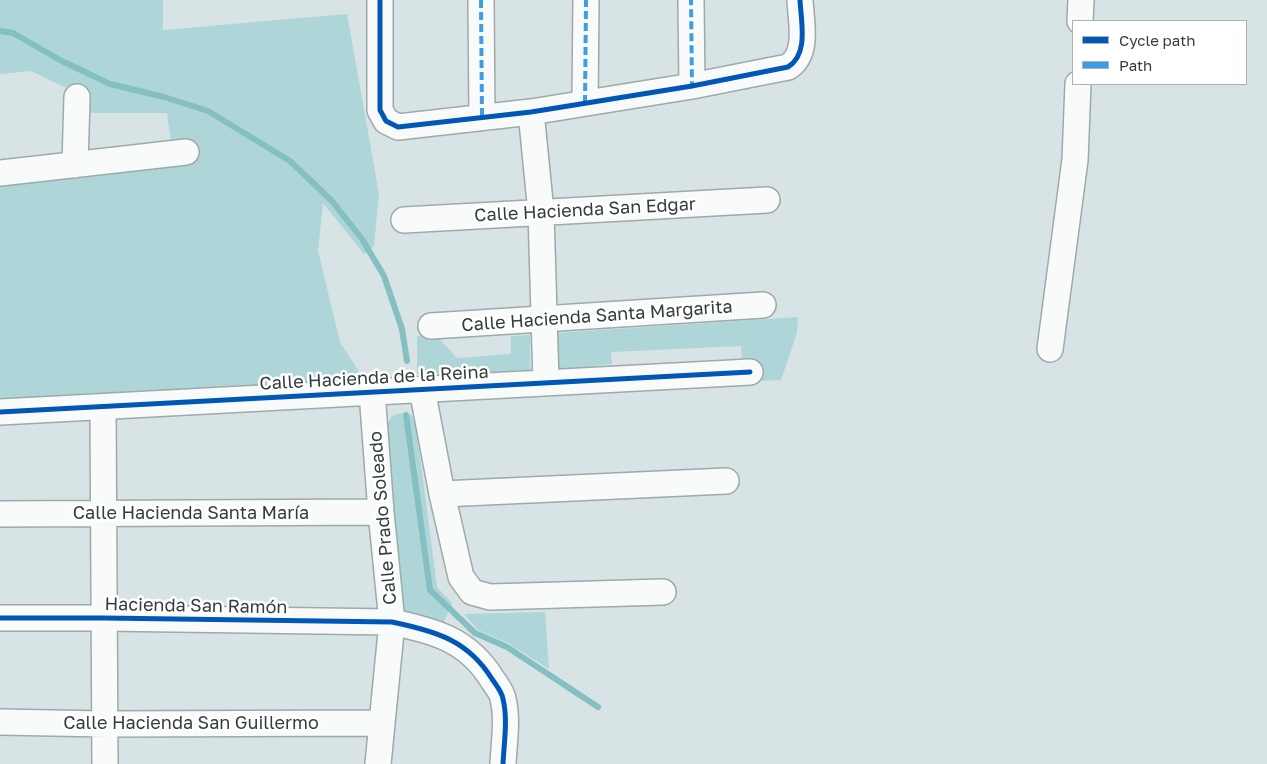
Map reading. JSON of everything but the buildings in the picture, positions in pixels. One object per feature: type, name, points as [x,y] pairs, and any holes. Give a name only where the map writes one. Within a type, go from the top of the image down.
[{"type":"street","points":[[380,0],[380,110],[386,121],[398,127],[531,112],[692,86],[788,67],[796,62],[802,48],[800,0]]},
{"type":"street","points":[[481,0],[482,117]]},
{"type":"street","points":[[585,103],[586,0]]},
{"type":"street","points":[[691,0],[692,86]]},
{"type":"street","points":[[1080,20],[1081,0]]},
{"type":"street","points":[[1050,349],[1076,160],[1078,85]]},
{"type":"street","points":[[75,164],[76,97]]},
{"type":"street","points":[[531,112],[541,212],[546,383]]},
{"type":"street","points":[[0,173],[186,152]]},
{"type":"street","name":"Calle Hacienda San Edgar","points":[[404,220],[767,200]]},
{"type":"street","name":"Calle Hacienda Santa Margarita","points":[[431,326],[763,305]]},
{"type":"street","name":"Calle Hacienda de la Reina","points":[[0,412],[750,372]]},
{"type":"street","points":[[422,389],[460,577],[472,592],[490,597],[663,592]]},
{"type":"street","name":"Calle Prado Soleado","points":[[372,392],[392,622],[378,764]]},
{"type":"street","points":[[103,406],[105,764]]},
{"type":"street","points":[[442,494],[726,481]]},
{"type":"street","name":"Calle Hacienda Santa María","points":[[0,514],[381,512]]},
{"type":"street","name":"Hacienda San Ramón","points":[[0,618],[392,622],[422,628],[448,637],[471,653],[490,675],[503,698],[505,723],[503,764]]},
{"type":"street","name":"Calle Hacienda San Guillermo","points":[[0,722],[105,724],[381,723]]},
{"type":"shaded area","points":[[0,0],[163,0],[163,30],[347,14],[379,194],[374,246],[364,254],[323,203],[318,251],[340,342],[372,392],[0,412],[0,177],[171,142],[167,113],[88,113],[86,89],[64,87],[31,71],[0,74]]},
{"type":"shaded area","points":[[798,317],[797,333],[781,380],[757,381],[756,361],[742,362],[741,346],[611,352],[612,364],[558,370],[557,333]]},
{"type":"shaded area","points":[[436,335],[457,358],[511,354],[511,336],[530,335],[530,373],[417,375],[417,336]]},
{"type":"shaded area","points":[[401,413],[412,415],[416,426],[437,587],[452,603],[444,622],[404,612],[385,428],[392,416]]},
{"type":"shaded area","points":[[545,612],[549,669],[508,643],[478,630],[464,614]]},
{"type":"waterway","points":[[0,31],[13,33],[60,60],[110,84],[164,97],[208,111],[290,161],[331,200],[362,239],[384,276],[402,329],[407,361]]},
{"type":"waterway","points":[[406,415],[430,590],[475,633],[507,647],[598,707]]},
{"type":"marked path","points":[[481,0],[482,117]]},
{"type":"marked path","points":[[585,103],[586,0]]},
{"type":"marked path","points":[[689,87],[692,86],[691,0]]},
{"type":"cycle path","points":[[380,0],[380,110],[386,121],[398,127],[531,112],[692,86],[788,67],[795,61],[801,46],[800,0]]},
{"type":"cycle path","points":[[0,412],[750,372]]},
{"type":"cycle path","points":[[0,618],[392,622],[422,629],[449,639],[461,646],[483,666],[499,689],[505,715],[503,764]]}]
